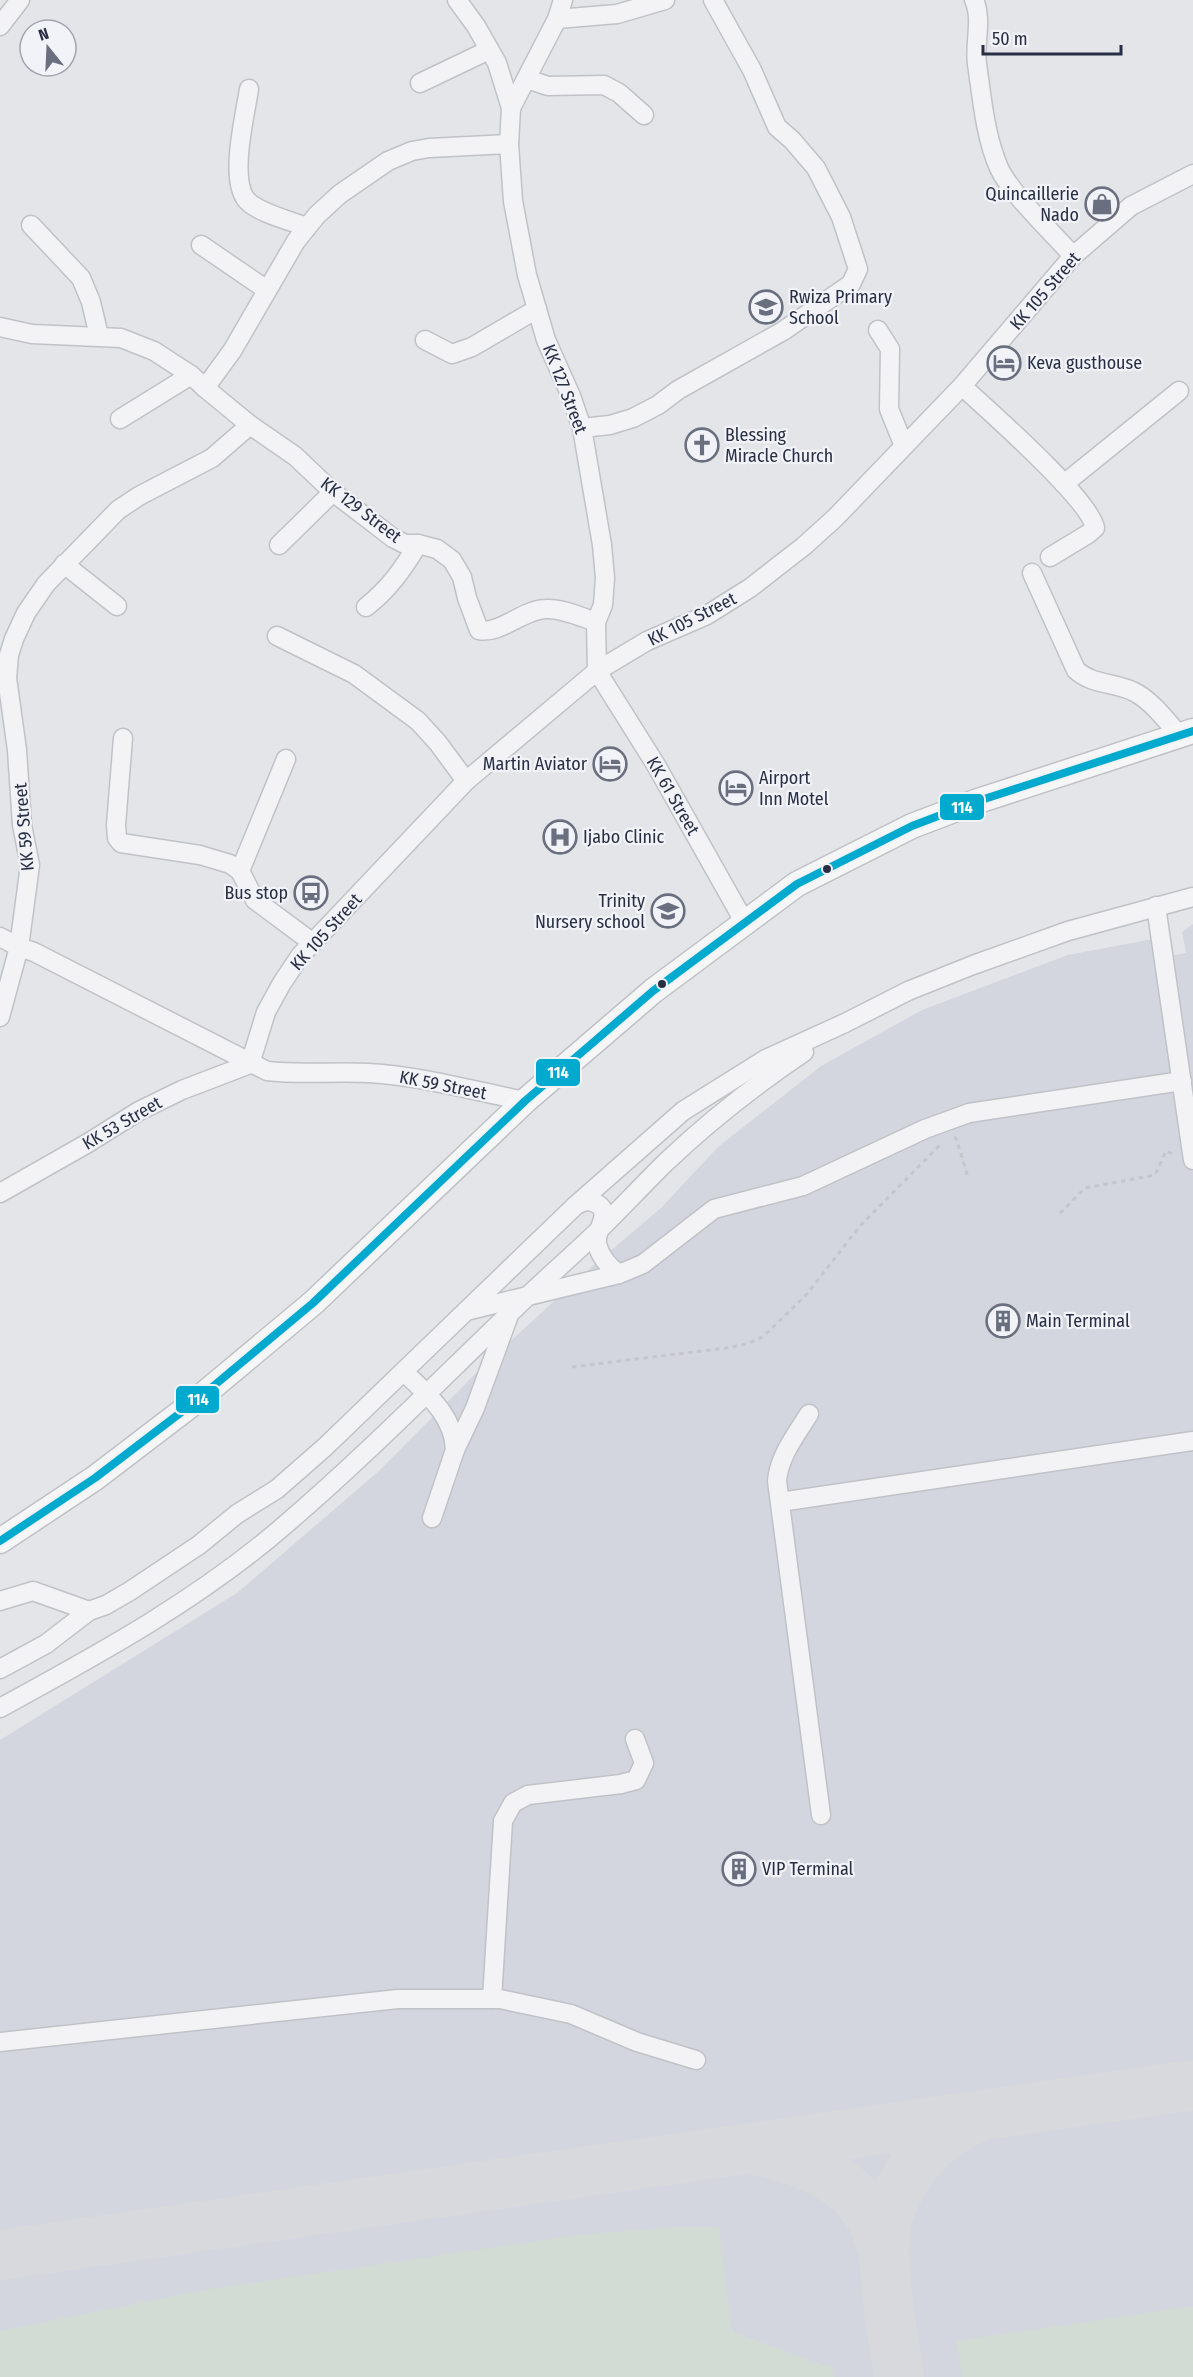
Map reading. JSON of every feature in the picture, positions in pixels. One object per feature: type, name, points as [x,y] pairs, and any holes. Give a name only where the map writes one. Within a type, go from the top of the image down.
[{"type":"main road","points":[[0,1541],[95,1478],[201,1397],[313,1303],[525,1101],[653,991],[797,884],[912,826],[975,802],[1186,733]]},
{"type":"street","points":[[0,26],[20,0]]},
{"type":"street","name":"KK 127 Street","points":[[457,0],[476,26],[497,63],[511,108],[509,144],[513,201],[527,275],[546,340],[571,396],[582,428],[602,544],[605,578],[603,605],[596,622],[597,671]]},
{"type":"street","name":"KK 127 Street","points":[[511,108],[557,19],[562,0]]},
{"type":"street","points":[[557,19],[617,14],[665,0]]},
{"type":"street","points":[[582,428],[609,425],[633,418],[658,405],[678,390],[783,331],[851,284],[858,269],[848,236],[816,168],[792,140],[777,127],[752,70],[713,0]]},
{"type":"street","points":[[974,0],[977,6],[978,26],[975,50],[981,92],[991,143],[999,169],[1013,189],[1073,256]]},
{"type":"street","points":[[420,83],[489,50]]},
{"type":"street","points":[[527,79],[548,86],[604,85],[620,93],[644,115]]},
{"type":"street","points":[[249,89],[238,171],[245,199],[258,209],[307,227]]},
{"type":"street","points":[[205,388],[232,351],[296,241],[340,194],[388,161],[412,151],[509,144]]},
{"type":"street","name":"KK 105 Street","points":[[250,1065],[266,1012],[300,956],[466,781],[597,671],[647,641],[707,615],[777,569],[834,518],[962,386],[1073,256],[1131,206],[1193,174]]},
{"type":"street","points":[[31,225],[81,279],[91,302],[99,336]]},
{"type":"street","points":[[201,245],[267,290]]},
{"type":"street","points":[[425,340],[452,354],[472,347],[537,309]]},
{"type":"street","name":"KK 129 Street","points":[[0,327],[32,334],[121,338],[154,351],[191,375],[250,425],[295,456],[333,492],[393,538],[405,544],[418,544],[437,549],[452,560],[462,577],[479,630],[490,630],[544,609],[556,610],[596,622]]},
{"type":"street","points":[[878,330],[890,349],[889,409],[904,446]]},
{"type":"street","points":[[120,419],[191,375]]},
{"type":"street","points":[[962,386],[1065,484],[1093,519],[1095,528],[1050,557]]},
{"type":"street","points":[[1065,484],[1179,391]]},
{"type":"street","name":"KK 59 Street","points":[[250,425],[212,458],[139,496],[118,510],[46,584],[27,613],[14,639],[7,665],[9,700],[17,750],[22,825],[30,865],[19,947],[50,960],[250,1065],[267,1071],[296,1074],[369,1073],[408,1077],[525,1101]]},
{"type":"street","points":[[279,545],[333,492]]},
{"type":"street","points":[[366,607],[399,575],[418,544]]},
{"type":"street","points":[[64,564],[117,606]]},
{"type":"street","points":[[1032,573],[1076,670],[1084,677],[1136,693],[1186,733]]},
{"type":"street","points":[[278,636],[354,674],[418,721],[438,743],[466,781]]},
{"type":"street","name":"KK 61 Street","points":[[597,671],[656,765],[745,923]]},
{"type":"street","points":[[123,738],[116,825],[117,838],[121,843],[200,855],[230,864],[240,871],[255,900],[313,943]]},
{"type":"street","points":[[240,871],[286,759]]},
{"type":"street","points":[[0,1669],[46,1644],[88,1611],[106,1605],[130,1591],[199,1545],[237,1514],[277,1490],[404,1372],[575,1206],[683,1111],[766,1059],[908,991],[1068,931],[1193,897]]},
{"type":"street","points":[[1156,906],[1193,1157]]},
{"type":"street","points":[[0,937],[19,947],[0,1017]]},
{"type":"street","points":[[0,1708],[175,1607],[232,1567],[284,1526],[349,1468],[713,1120],[772,1074],[845,1023]]},
{"type":"street","name":"KK 53 Street","points":[[0,1193],[139,1111],[182,1090],[250,1065]]},
{"type":"street","points":[[465,1312],[619,1274],[643,1264],[714,1209],[803,1186],[925,1129],[969,1113],[1182,1081]]},
{"type":"street","points":[[575,1206],[590,1201],[600,1207],[604,1222],[596,1236],[598,1248],[610,1267],[619,1274]]},
{"type":"street","points":[[432,1518],[455,1449],[475,1408],[509,1313]]},
{"type":"street","points":[[404,1372],[426,1394],[450,1424],[455,1449]]},
{"type":"street","points":[[809,1414],[783,1457],[778,1470],[780,1502],[821,1815]]},
{"type":"street","points":[[780,1502],[1193,1441]]},
{"type":"street","points":[[0,1601],[33,1591],[88,1611]]},
{"type":"street","points":[[492,1999],[503,1821],[513,1803],[528,1795],[621,1784],[636,1780],[644,1763],[635,1739]]},
{"type":"street","points":[[0,2042],[398,1999],[492,1999],[571,2014],[637,2042],[696,2060]]},
{"type":"path","points":[[572,1367],[726,1348],[759,1339],[807,1294],[860,1227],[942,1143],[956,1138],[968,1177]]},
{"type":"path","points":[[1060,1214],[1085,1188],[1155,1175],[1166,1151],[1193,1157]]},
{"type":"shaded area","points":[[1193,924],[1193,2377],[0,2377],[0,1740],[237,1593],[380,1470],[484,1365],[596,1263],[661,1208],[718,1147],[821,1066],[922,1010],[1068,955],[1153,939],[1157,958],[1186,953],[1182,932]]},
{"type":"shaded area","points":[[675,2227],[719,2227],[731,2325],[734,2332],[825,2366],[832,2365],[835,2377],[0,2377],[0,2331],[204,2290],[585,2234]]},
{"type":"shaded area","points":[[1193,2306],[1193,2377],[962,2377],[956,2341]]},
{"type":"taxiway","points":[[0,2255],[1193,2085]]},
{"type":"taxiway","points":[[899,2377],[885,2278],[884,2239],[887,2218],[898,2192],[920,2159],[948,2133],[972,2120]]},
{"type":"taxiway","points":[[760,2151],[808,2165],[837,2181],[862,2204],[877,2231],[884,2253]]},
{"type":"transit line","name":"114","points":[[0,1541],[95,1478],[192,1404],[313,1303],[525,1101],[653,991],[797,884],[912,826],[975,802],[1193,731]]},
{"type":"place","name":"Quincaillerie Nado","points":[[1102,204]]},
{"type":"place","name":"Rwiza Primary School","points":[[766,307]]},
{"type":"place","name":"Keva gusthouse","points":[[1004,363]]},
{"type":"place","name":"Blessing Miracle Church","points":[[702,445]]},
{"type":"place","name":"Martin Aviator","points":[[610,764]]},
{"type":"place","name":"Airport Inn Motel","points":[[736,788]]},
{"type":"place","name":"Ijabo Clinic","points":[[560,837]]},
{"type":"place","name":"Bus stop","points":[[311,893]]},
{"type":"place","name":"Trinity Nursery school","points":[[668,911]]},
{"type":"place","name":"Main Terminal","points":[[1003,1321]]},
{"type":"place","name":"VIP Terminal","points":[[739,1869]]}]
